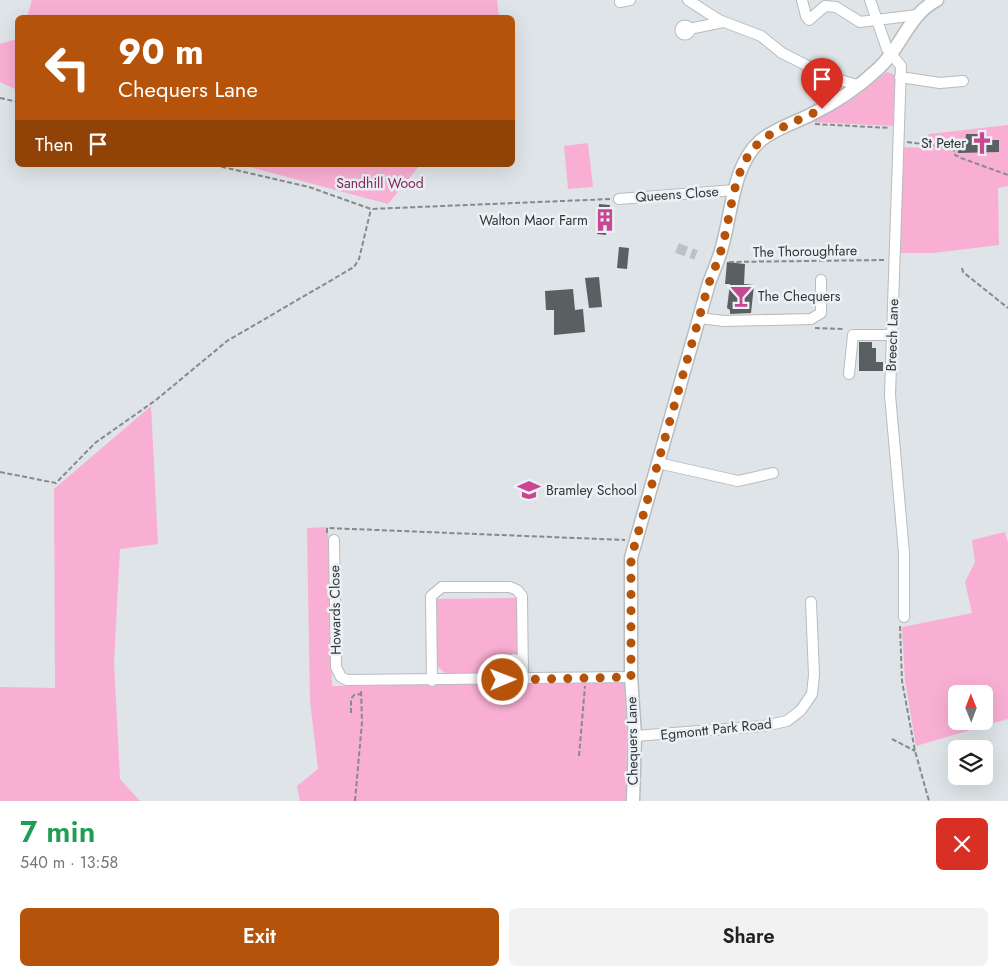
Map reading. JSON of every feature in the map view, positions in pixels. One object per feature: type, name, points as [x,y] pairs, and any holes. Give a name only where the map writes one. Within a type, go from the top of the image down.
[{"type":"main road","points":[[917,15],[937,0]]},
{"type":"main road","name":"Chequers Lane","points":[[633,801],[635,736],[631,677],[631,558],[723,244],[735,190],[749,155],[759,142],[772,133],[834,103],[858,86],[892,55],[917,15]]},
{"type":"street","points":[[688,0],[723,22],[760,36],[782,52],[830,77],[858,86]]},
{"type":"street","points":[[802,0],[806,16],[809,20],[825,6],[836,7],[860,22],[878,18],[917,15]]},
{"type":"street","name":"Breech Lane","points":[[870,0],[878,18],[887,48],[901,66],[890,404],[904,553],[904,618]]},
{"type":"street","points":[[689,29],[723,22]]},
{"type":"street","points":[[900,77],[940,83],[963,81]]},
{"type":"street","name":"Queens Close","points":[[619,199],[735,190]]},
{"type":"street","points":[[700,318],[724,321],[811,318],[821,313],[822,280]]},
{"type":"street","points":[[849,374],[853,335],[892,334]]},
{"type":"street","points":[[658,463],[738,481],[773,473]]},
{"type":"street","name":"Howards Close","points":[[334,540],[336,667],[341,677],[347,680],[432,681],[631,677]]},
{"type":"street","points":[[432,681],[431,596],[442,587],[510,587],[517,590],[522,596],[523,680]]},
{"type":"street","name":"Egmontt Park Road","points":[[635,736],[764,726],[787,721],[801,710],[812,694],[814,675],[811,602]]},
{"type":"street","points":[[503,680],[500,669],[501,662],[514,659],[523,663]]},
{"type":"path","points":[[0,98],[15,101]]},
{"type":"path","points":[[811,124],[893,128],[899,136],[925,146],[953,148],[955,155],[961,158],[1008,175]]},
{"type":"path","points":[[223,167],[309,187],[371,209],[619,199]]},
{"type":"path","points":[[0,472],[56,483],[96,443],[156,400],[227,341],[354,267],[360,259],[371,209]]},
{"type":"path","name":"The Thoroughfare","points":[[716,263],[894,259]]},
{"type":"path","points":[[962,268],[963,272],[1008,308]]},
{"type":"path","points":[[334,540],[327,539],[327,528],[635,540]]},
{"type":"path","points":[[904,618],[899,628],[902,681],[915,751],[929,801]]},
{"type":"path","points":[[579,756],[586,678]]},
{"type":"path","points":[[355,801],[362,722],[361,681]]},
{"type":"path","points":[[351,713],[351,700],[354,695],[362,694]]},
{"type":"path","points":[[892,739],[915,751]]},
{"type":"green space","points":[[32,0],[497,0],[499,15],[28,15]]},
{"type":"green space","points":[[15,40],[15,89],[0,82],[0,44]]},
{"type":"green space","points":[[887,72],[895,75],[893,126],[812,122],[852,100]]},
{"type":"green space","points":[[1008,125],[1008,186],[998,188],[999,245],[933,253],[898,253],[901,147],[923,148],[929,134]]},
{"type":"green space","points":[[588,143],[593,187],[568,189],[564,146]]},
{"type":"green space","name":"Sandhill Wood","points":[[249,167],[418,167],[388,204]]},
{"type":"green space","points":[[151,406],[158,544],[120,549],[114,662],[120,779],[140,801],[0,801],[0,687],[55,688],[54,489]]},
{"type":"green space","points":[[328,527],[332,686],[624,682],[627,734],[626,801],[300,801],[297,786],[318,769],[310,701],[307,528]]},
{"type":"green space","points":[[1005,532],[1008,543],[1008,719],[993,723],[993,685],[948,685],[948,730],[971,730],[916,746],[905,680],[902,627],[972,613],[965,582],[975,562],[972,540]]},
{"type":"green space","points":[[518,598],[519,656],[505,655],[499,661],[496,675],[447,675],[436,665],[436,599]]},
{"type":"building","name":"St Peter","points":[[966,134],[983,134],[983,140],[999,140],[999,152],[958,153],[957,144],[965,144]]},
{"type":"building","name":"Walton Maor Farm","points":[[599,204],[610,205],[609,215],[613,215],[613,226],[607,226],[606,235],[597,234]]},
{"type":"building","points":[[619,247],[629,248],[627,269],[617,268]]},
{"type":"building","name":"The Chequers","points":[[727,262],[745,264],[744,284],[754,285],[751,313],[730,314],[730,310],[727,308],[730,284],[725,284]]},
{"type":"building","points":[[599,277],[602,307],[589,308],[585,278]]},
{"type":"building","points":[[573,289],[575,310],[583,309],[585,332],[554,335],[554,310],[546,310],[545,291]]},
{"type":"building","points":[[859,342],[872,342],[872,348],[876,348],[876,362],[883,362],[883,371],[859,371]]},
{"type":"tunnel","points":[[677,248],[696,255]]},
{"type":"place","name":"St Peter","points":[[982,143]]},
{"type":"place","name":"Walton Maor Farm","points":[[605,220]]},
{"type":"place","name":"The Chequers","points":[[741,296]]},
{"type":"place","name":"Bramley School","points":[[529,490]]},
{"type":"route","points":[[503,680],[631,677],[631,558],[709,283],[723,244],[735,190],[749,155],[759,142],[772,133],[822,109]]}]
